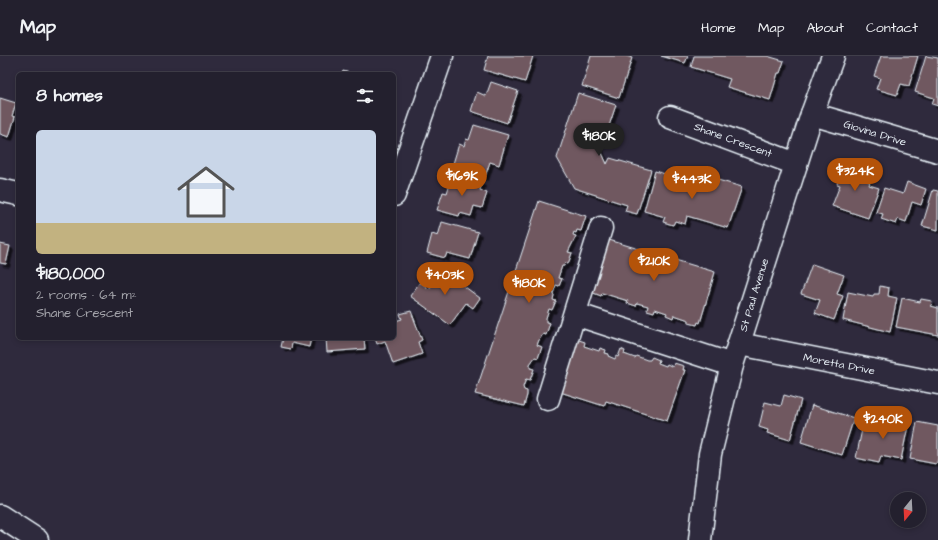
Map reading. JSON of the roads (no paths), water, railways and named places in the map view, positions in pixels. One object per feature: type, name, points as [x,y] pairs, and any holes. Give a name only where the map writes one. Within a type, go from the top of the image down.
[{"type":"street","points":[[396,189],[442,56]]},
{"type":"street","name":"St Paul Avenue","points":[[700,540],[710,454],[732,365],[832,56]]},
{"type":"street","name":"Giovina Drive","points":[[812,114],[938,151]]},
{"type":"street","name":"Shane Crescent","points":[[670,117],[796,164]]},
{"type":"street","points":[[0,190],[16,194]]},
{"type":"street","points":[[548,399],[601,228]]},
{"type":"street","points":[[575,314],[732,365]]},
{"type":"street","name":"Moretta Drive","points":[[739,344],[938,383]]},
{"type":"street","points":[[0,516],[37,540]]}]
